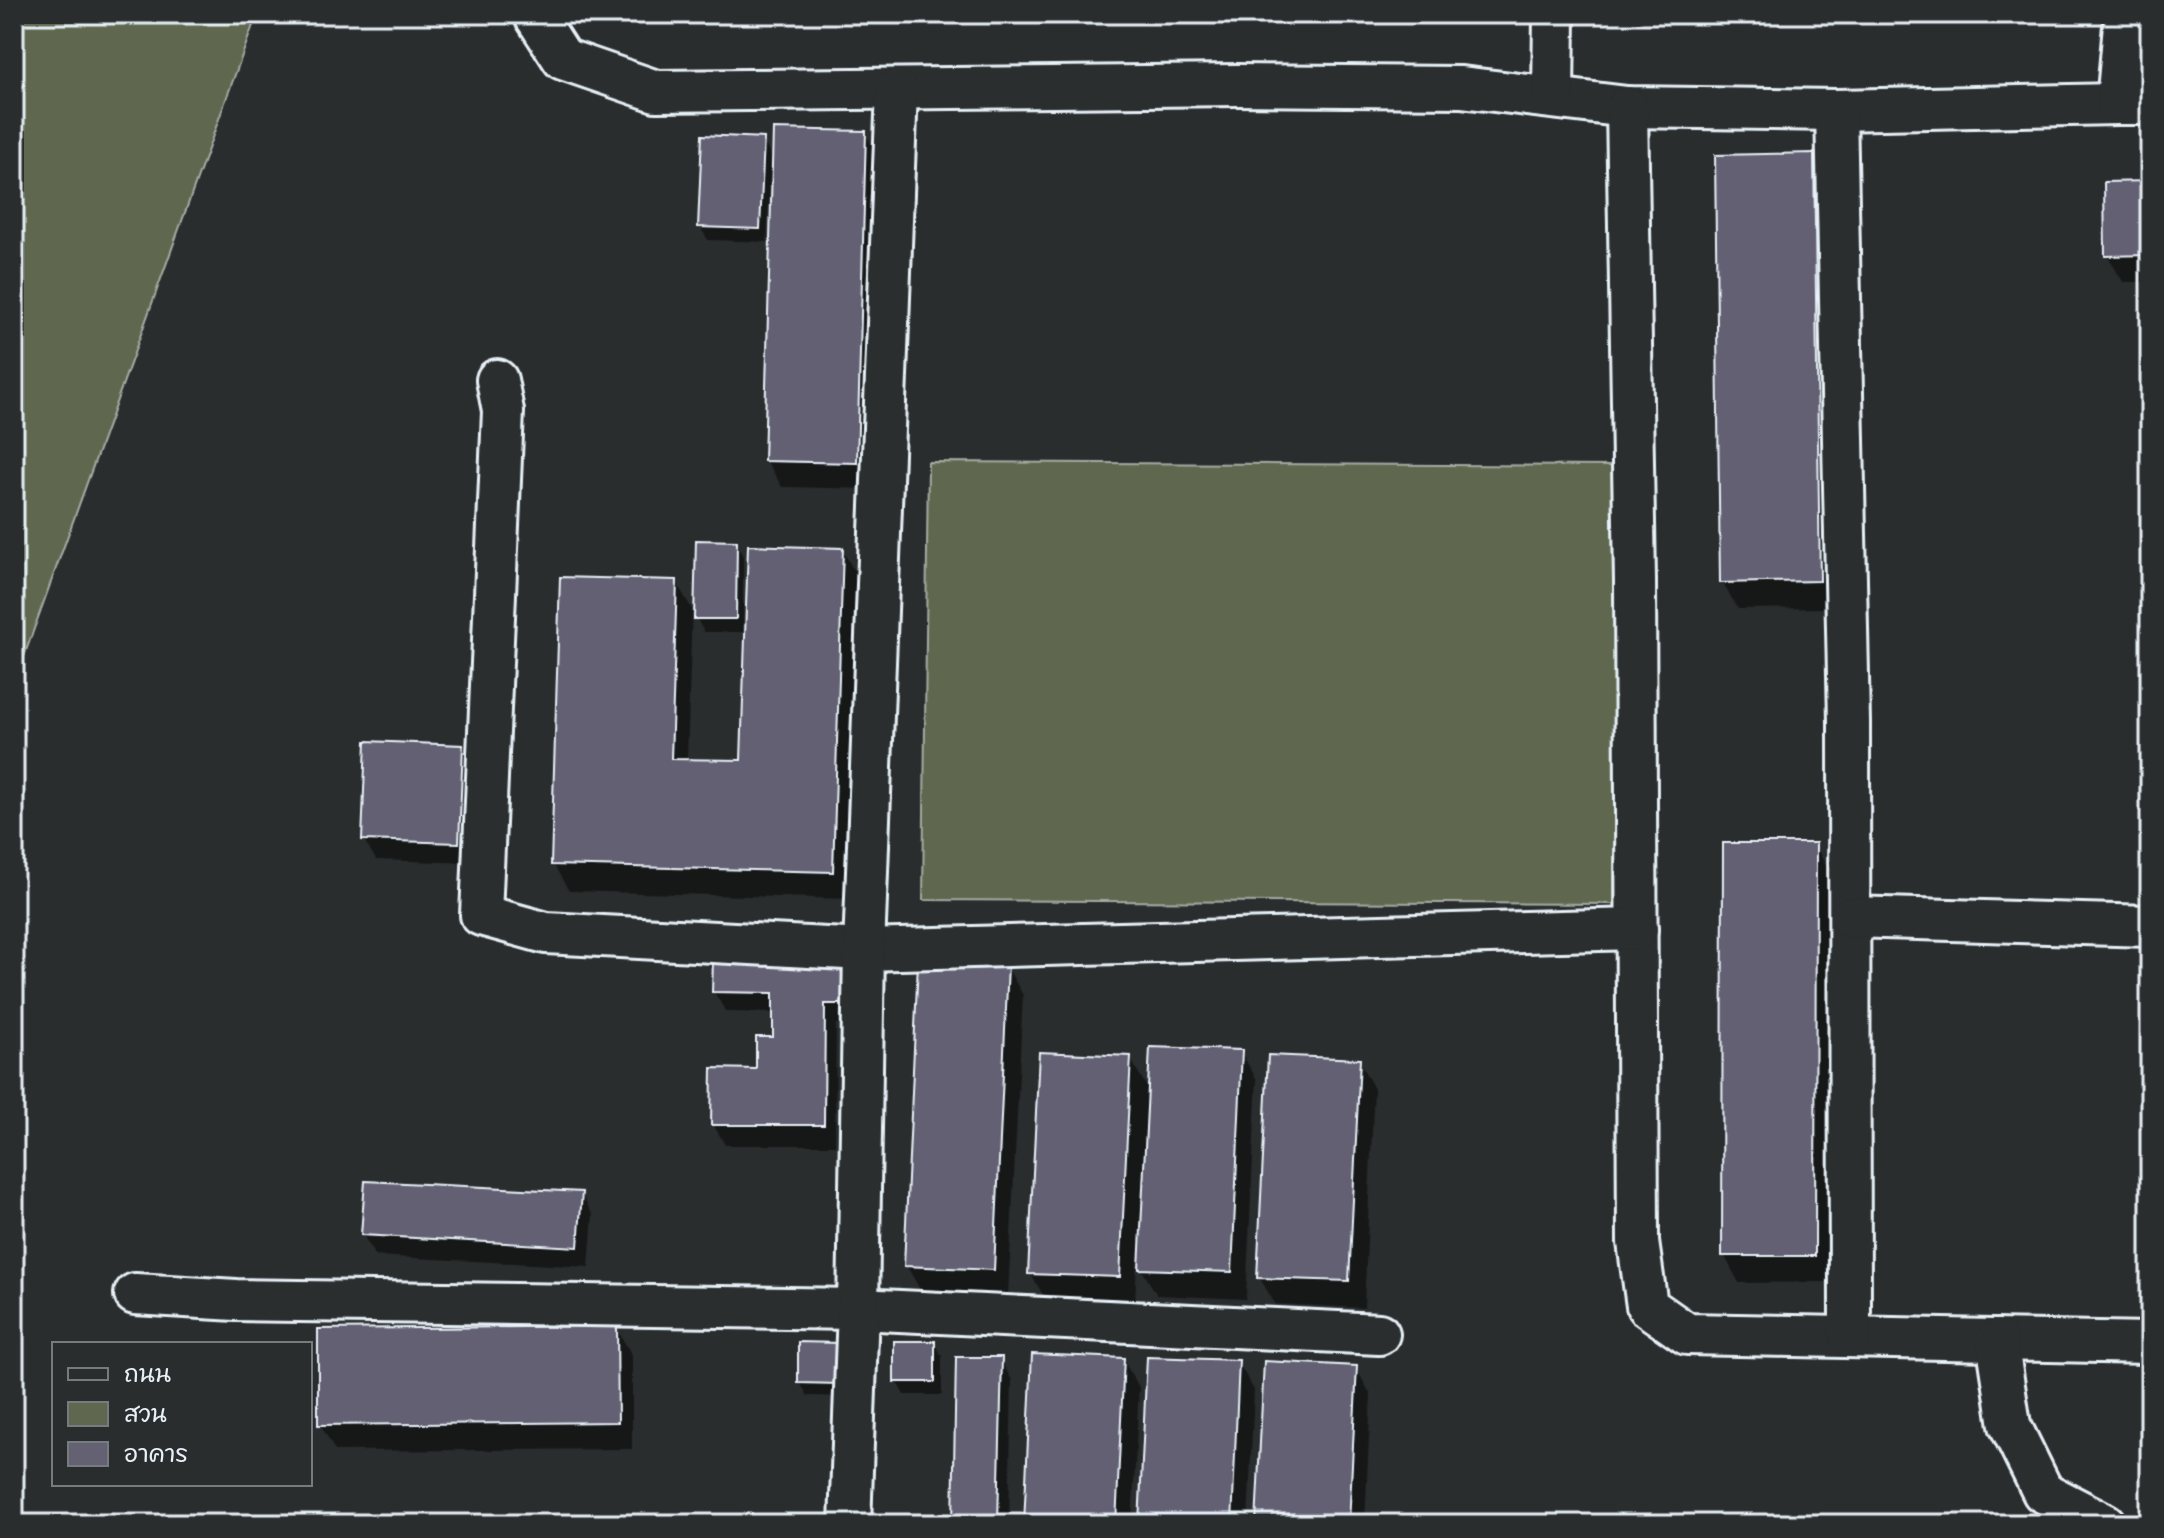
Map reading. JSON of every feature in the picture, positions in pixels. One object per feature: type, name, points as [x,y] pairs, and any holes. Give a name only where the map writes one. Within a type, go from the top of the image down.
[{"type":"lane","points":[[534,14],[563,59],[656,91],[1147,84],[1461,87],[1627,107],[1836,110],[2133,104],[2125,14]]},
{"type":"lane","points":[[1553,97],[1554,14]]},
{"type":"lane","points":[[850,1524],[858,1309],[864,950],[897,89]]},
{"type":"lane","points":[[1627,107],[1635,581],[1638,1242],[1647,1306],[1687,1334],[2150,1343]]},
{"type":"lane","points":[[1836,110],[1849,722],[1850,1337]]},
{"type":"lane","points":[[497,380],[503,411],[481,915],[546,933],[864,950],[1637,929]]},
{"type":"lane","points":[[1850,917],[2150,926]]},
{"type":"lane","points":[[135,1294],[252,1300],[858,1309],[1379,1334]]},
{"type":"lane","points":[[1997,1340],[2010,1425],[2043,1492],[2105,1524]]},
{"type":"green space","points":[[14,14],[257,14],[14,684]]},
{"type":"green space","points":[[928,462],[1619,466],[1614,904],[923,900]]},
{"type":"building","points":[[773,129],[866,131],[857,463],[764,461]]},
{"type":"building","points":[[702,135],[764,138],[760,229],[698,227]]},
{"type":"building","points":[[1814,153],[1820,581],[1720,583],[1715,155]]},
{"type":"building","points":[[2150,181],[2150,255],[2105,256],[2104,182]]},
{"type":"building","points":[[696,540],[737,541],[736,619],[694,619]]},
{"type":"building","points":[[748,545],[843,548],[833,872],[551,865],[560,577],[677,580],[671,759],[741,760]]},
{"type":"building","points":[[366,741],[463,745],[459,843],[362,840]]},
{"type":"building","points":[[1723,843],[1816,843],[1815,1256],[1722,1256]]},
{"type":"building","points":[[713,959],[856,960],[855,1004],[825,1004],[824,1125],[711,1125],[712,1068],[756,1069],[756,1037],[773,1037],[773,993],[712,992]]},
{"type":"building","points":[[918,962],[1008,965],[994,1270],[904,1266]]},
{"type":"building","points":[[1150,1047],[1242,1050],[1232,1272],[1139,1269]]},
{"type":"building","points":[[1039,1052],[1131,1056],[1120,1277],[1028,1274]]},
{"type":"building","points":[[1268,1055],[1360,1059],[1349,1281],[1257,1278]]},
{"type":"building","points":[[365,1181],[582,1192],[578,1247],[361,1235]]},
{"type":"building","points":[[617,1326],[618,1422],[318,1425],[318,1329]]},
{"type":"building","points":[[894,1341],[935,1341],[935,1382],[894,1382]]},
{"type":"building","points":[[798,1342],[840,1343],[840,1384],[798,1383]]},
{"type":"building","points":[[1032,1354],[1124,1358],[1116,1524],[1024,1524]]},
{"type":"building","points":[[956,1357],[1002,1357],[998,1524],[953,1524]]},
{"type":"building","points":[[1147,1357],[1239,1360],[1232,1524],[1139,1524]]},
{"type":"building","points":[[1264,1361],[1357,1366],[1349,1524],[1256,1524]]}]
